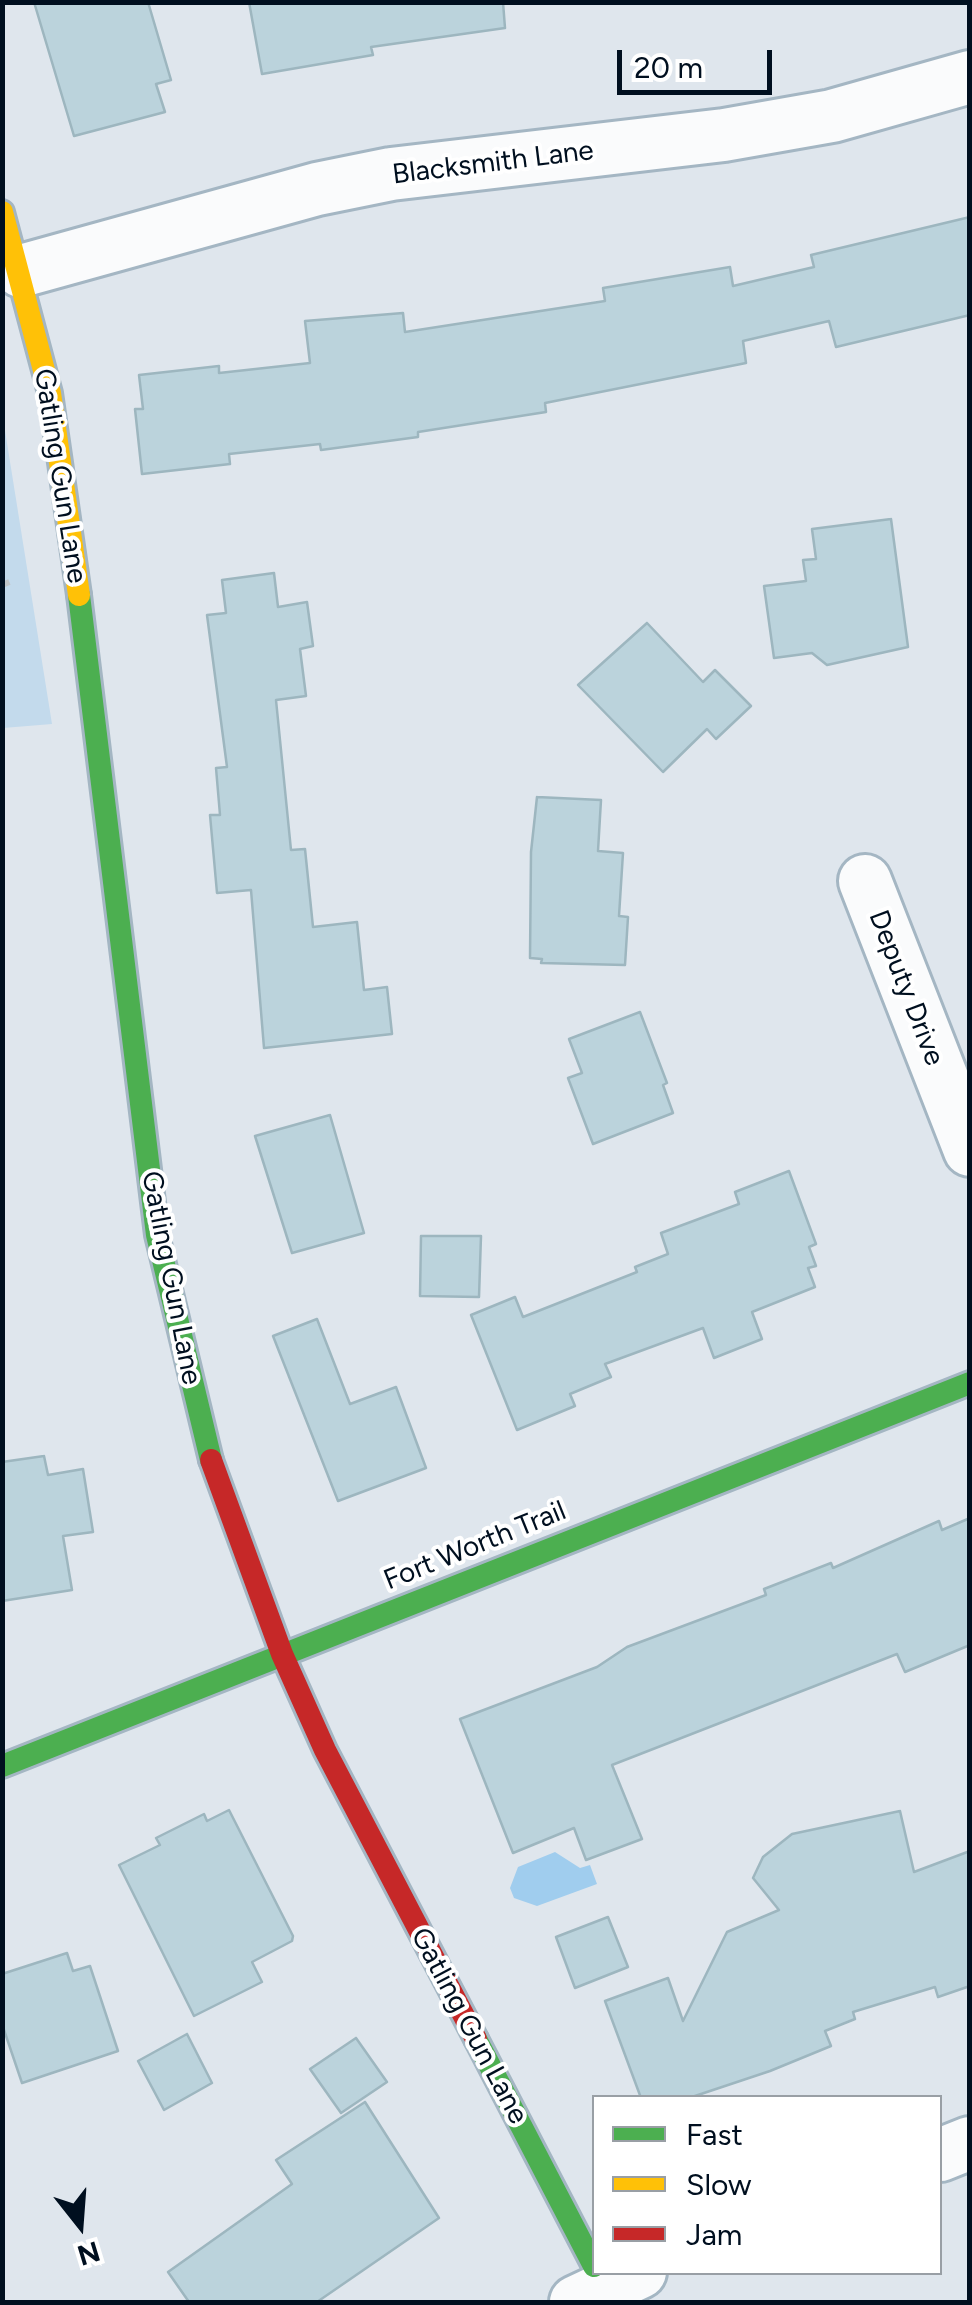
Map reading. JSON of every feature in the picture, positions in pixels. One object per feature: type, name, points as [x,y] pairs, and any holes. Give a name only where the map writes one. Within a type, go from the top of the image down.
[{"type":"street","name":"Blacksmith Lane","points":[[21,271],[316,190],[391,174],[724,135],[832,116],[970,77]]},
{"type":"street","name":"Gatling Gun Lane","points":[[2,212],[21,271],[50,393],[74,554],[156,1234],[215,1475],[282,1654],[325,1750],[592,2259]]},
{"type":"street","name":"Deputy Drive","points":[[864,881],[970,1150]]},
{"type":"street","name":"Fort Worth Trail","points":[[2,1766],[970,1383]]},
{"type":"street","points":[[942,2154],[970,2143]]},
{"type":"path","points":[[2,585],[14,580]]},
{"type":"shaded area","points":[[3,418],[52,724],[3,728]]},
{"type":"water","points":[[555,1852],[580,1868],[590,1865],[597,1884],[537,1906],[514,1898],[510,1888],[518,1867]]},
{"type":"building","points":[[34,2],[148,2],[171,80],[156,84],[165,112],[74,136]]},
{"type":"building","points":[[249,2],[503,2],[505,28],[371,47],[373,55],[262,74]]},
{"type":"building","points":[[970,217],[970,315],[836,347],[829,321],[743,341],[746,363],[545,403],[546,412],[418,432],[418,437],[321,450],[320,444],[229,454],[230,464],[142,474],[135,409],[143,409],[139,375],[219,366],[219,373],[310,363],[305,321],[403,313],[405,332],[605,301],[603,288],[730,267],[733,286],[814,267],[811,255]]},
{"type":"building","points":[[891,519],[908,647],[827,665],[812,653],[774,658],[764,586],[806,581],[803,560],[816,559],[812,529]]},
{"type":"building","points":[[274,573],[278,607],[307,602],[313,646],[300,649],[306,696],[276,700],[291,850],[305,849],[313,927],[357,922],[364,990],[387,987],[392,1034],[264,1048],[251,890],[217,893],[210,815],[220,815],[216,768],[227,767],[207,615],[226,613],[222,580]]},
{"type":"building","points":[[647,623],[703,682],[715,670],[751,706],[716,739],[707,729],[663,772],[578,685]]},
{"type":"building","points":[[537,797],[601,800],[598,851],[623,853],[619,916],[628,917],[625,965],[541,963],[542,959],[530,958],[531,852]]},
{"type":"building","points":[[640,1012],[667,1083],[663,1085],[673,1113],[593,1144],[568,1078],[582,1073],[569,1039]]},
{"type":"building","points":[[330,1115],[364,1233],[292,1253],[255,1136]]},
{"type":"building","points":[[789,1171],[816,1244],[809,1247],[816,1266],[808,1268],[815,1287],[752,1312],[762,1339],[714,1358],[703,1328],[605,1364],[611,1377],[570,1394],[575,1406],[517,1430],[471,1315],[515,1297],[523,1317],[637,1272],[635,1267],[668,1254],[661,1233],[739,1204],[735,1192]]},
{"type":"building","points":[[421,1236],[481,1236],[479,1297],[420,1296]]},
{"type":"building","points":[[317,1319],[350,1404],[396,1387],[426,1468],[338,1501],[273,1336]]},
{"type":"building","points":[[44,1456],[48,1475],[83,1469],[93,1532],[63,1536],[72,1590],[2,1601],[2,1462]]},
{"type":"building","points":[[970,1518],[970,1645],[905,1672],[897,1654],[612,1765],[642,1839],[586,1860],[574,1828],[513,1853],[460,1719],[597,1667],[627,1647],[766,1595],[764,1589],[831,1563],[833,1568],[939,1521],[942,1530]]},
{"type":"building","points":[[229,1810],[293,1936],[292,1941],[252,1962],[262,1982],[194,2016],[119,1865],[160,1845],[156,1838],[204,1814],[207,1821]]},
{"type":"building","points":[[900,1811],[914,1872],[970,1851],[970,1986],[938,1997],[935,1987],[853,2012],[855,2019],[825,2031],[831,2046],[698,2095],[640,2095],[605,2001],[668,1978],[683,2021],[727,1932],[779,1910],[753,1878],[763,1857],[792,1834]]},
{"type":"building","points":[[608,1917],[628,1967],[575,1988],[556,1937]]},
{"type":"building","points":[[67,1953],[73,1971],[90,1966],[118,2051],[22,2083],[2,2024],[2,1974]]},
{"type":"building","points":[[187,2034],[212,2083],[164,2110],[138,2061]]},
{"type":"building","points":[[356,2038],[387,2082],[341,2113],[310,2069]]},
{"type":"building","points":[[365,2102],[439,2218],[317,2302],[189,2302],[168,2272],[292,2184],[276,2160]]},
{"type":"traffic: fast","points":[[79,595],[157,1235],[211,1460]]},
{"type":"traffic: fast","points":[[2,1766],[970,1383]]},
{"type":"traffic: fast","points":[[476,2039],[592,2262]]},
{"type":"traffic: slow","points":[[2,212],[50,393],[79,595]]},
{"type":"traffic: jam","points":[[211,1460],[282,1654],[325,1750],[476,2039]]}]
